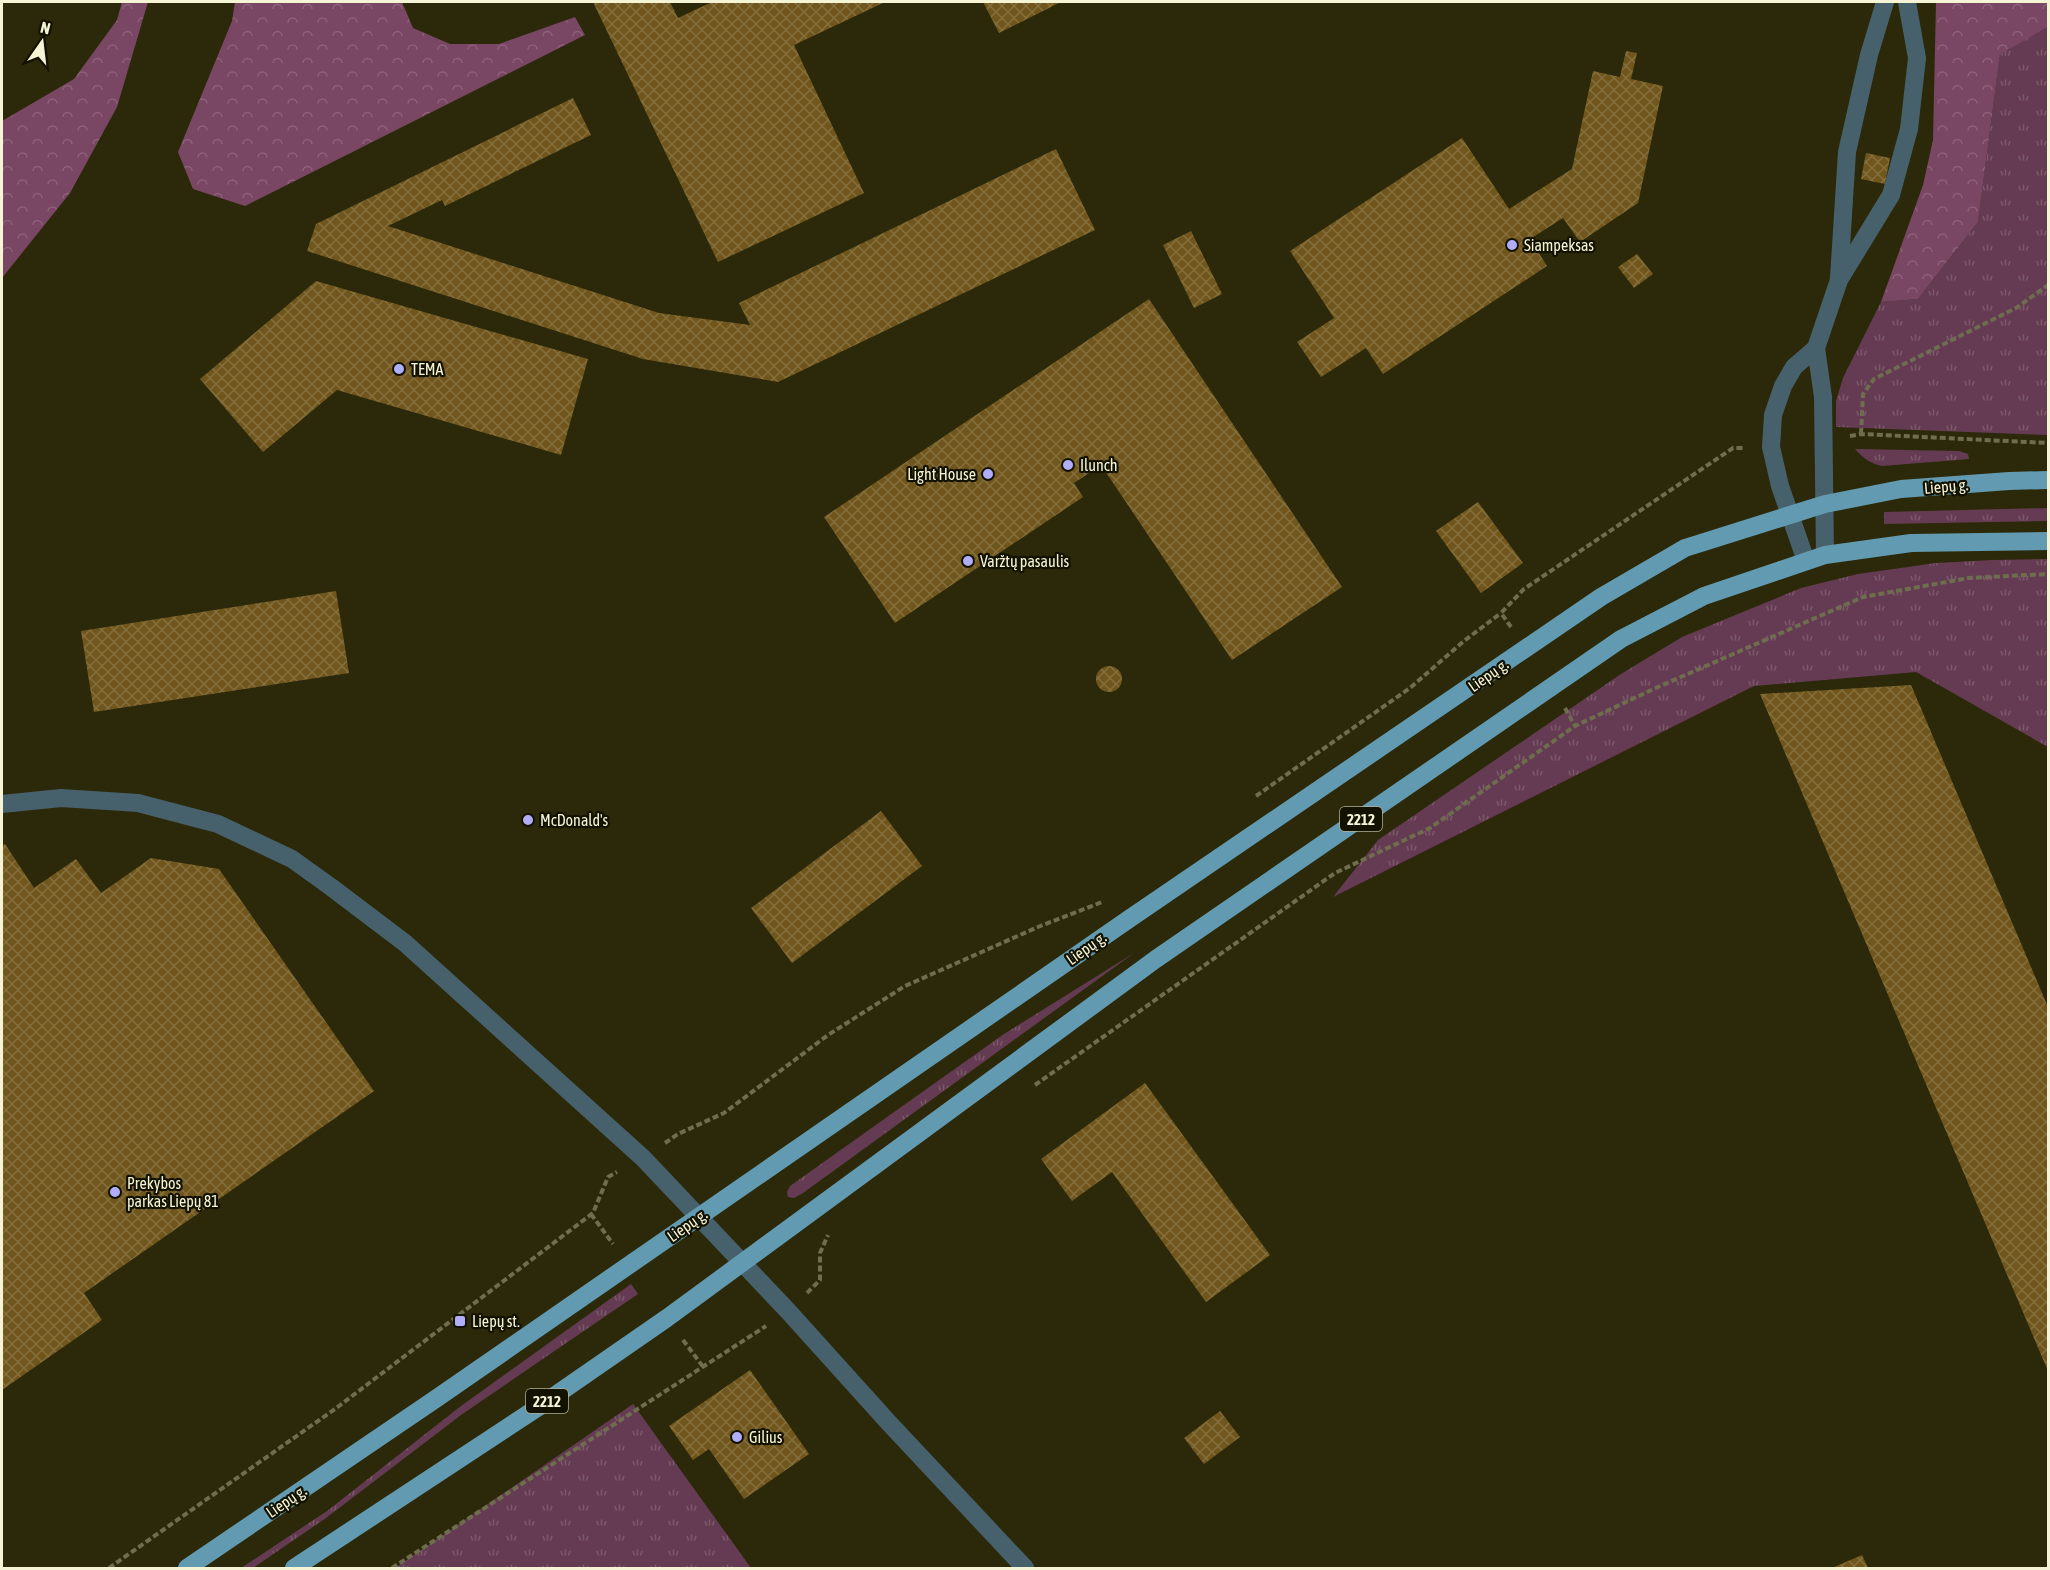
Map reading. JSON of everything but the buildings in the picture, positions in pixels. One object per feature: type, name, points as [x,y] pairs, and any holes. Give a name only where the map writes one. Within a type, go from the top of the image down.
[{"type":"main road","name":"Liepų g.","points":[[187,1569],[1601,597],[1685,548],[1825,504],[1901,489],[2049,480]]},
{"type":"main road","name":"2212","points":[[294,1569],[537,1408],[667,1318],[1156,959],[1622,639],[1704,596],[1825,555],[1911,543],[2049,541]]},
{"type":"street","points":[[1839,280],[1847,152],[1869,55],[1885,2]]},
{"type":"street","points":[[1825,555],[1823,397],[1816,348],[1839,280],[1892,195],[1909,129],[1917,58],[1907,2]]},
{"type":"street","points":[[1806,561],[1789,515],[1771,447],[1773,415],[1783,386],[1794,367],[1816,348]]},
{"type":"street","points":[[2,804],[61,798],[138,803],[218,824],[292,859],[405,943],[643,1158],[788,1311],[1025,1569]]},
{"type":"path","points":[[2049,285],[2016,308],[1874,379],[1863,394],[1860,434],[2049,443]]},
{"type":"path","points":[[1030,1089],[1335,873],[1430,828],[1575,726],[1863,597],[1969,578],[2049,574]]},
{"type":"path","points":[[1247,803],[1410,688],[1464,641],[1501,613]]},
{"type":"path","points":[[109,1569],[335,1409],[591,1214],[608,1178],[678,1134],[724,1113],[828,1035],[905,986],[1038,927],[1103,902]]},
{"type":"path","points":[[591,1214],[628,1265]]},
{"type":"path","points":[[392,1569],[704,1368],[788,1311],[820,1280],[820,1253],[830,1232]]},
{"type":"path","points":[[667,1318],[704,1368]]},
{"type":"green space","points":[[122,2],[148,2],[117,107],[70,193],[2,278],[2,121],[74,79],[117,20]]},
{"type":"green space","points":[[235,2],[402,2],[413,28],[450,44],[499,44],[575,17],[585,35],[245,206],[193,189],[178,152],[232,21]]},
{"type":"green space","points":[[1936,2],[2048,2],[2048,27],[2000,54],[1978,222],[1918,299],[1881,302],[1923,185],[1933,140]]},
{"type":"green space","points":[[2048,27],[2048,435],[1836,427],[1836,401],[1843,378],[1881,302],[1918,299],[1978,222],[2000,53]]},
{"type":"green space","points":[[1855,449],[1959,451],[1968,454],[1969,459],[1882,466],[1867,460]]},
{"type":"green space","points":[[2048,508],[2048,521],[1884,524],[1884,512]]},
{"type":"green space","points":[[2048,559],[2048,747],[1916,672],[1754,686],[1333,897],[1378,840],[1621,674],[1682,637],[1801,588],[1858,574],[1936,563]]},
{"type":"green space","points":[[1134,953],[803,1193],[794,1198],[788,1197],[787,1192],[790,1186],[1004,1034]]},
{"type":"green space","points":[[631,1284],[638,1294],[461,1415],[326,1518],[253,1568],[241,1568],[327,1511],[461,1406]]},
{"type":"green space","points":[[633,1404],[751,1568],[395,1568]]},
{"type":"place","name":"Siampeksas","points":[[1512,245]]},
{"type":"place","name":"TEMA","points":[[399,369]]},
{"type":"place","name":"Ilunch","points":[[1068,465]]},
{"type":"place","name":"Light House","points":[[988,474]]},
{"type":"place","name":"Varžtų pasaulis","points":[[968,561]]},
{"type":"place","name":"McDonald's","points":[[528,820]]},
{"type":"place","name":"Prekybos parkas Liepų 81","points":[[115,1192]]},
{"type":"place","name":"Liepų st.","points":[[460,1321]]},
{"type":"place","name":"Gilius","points":[[737,1437]]}]
